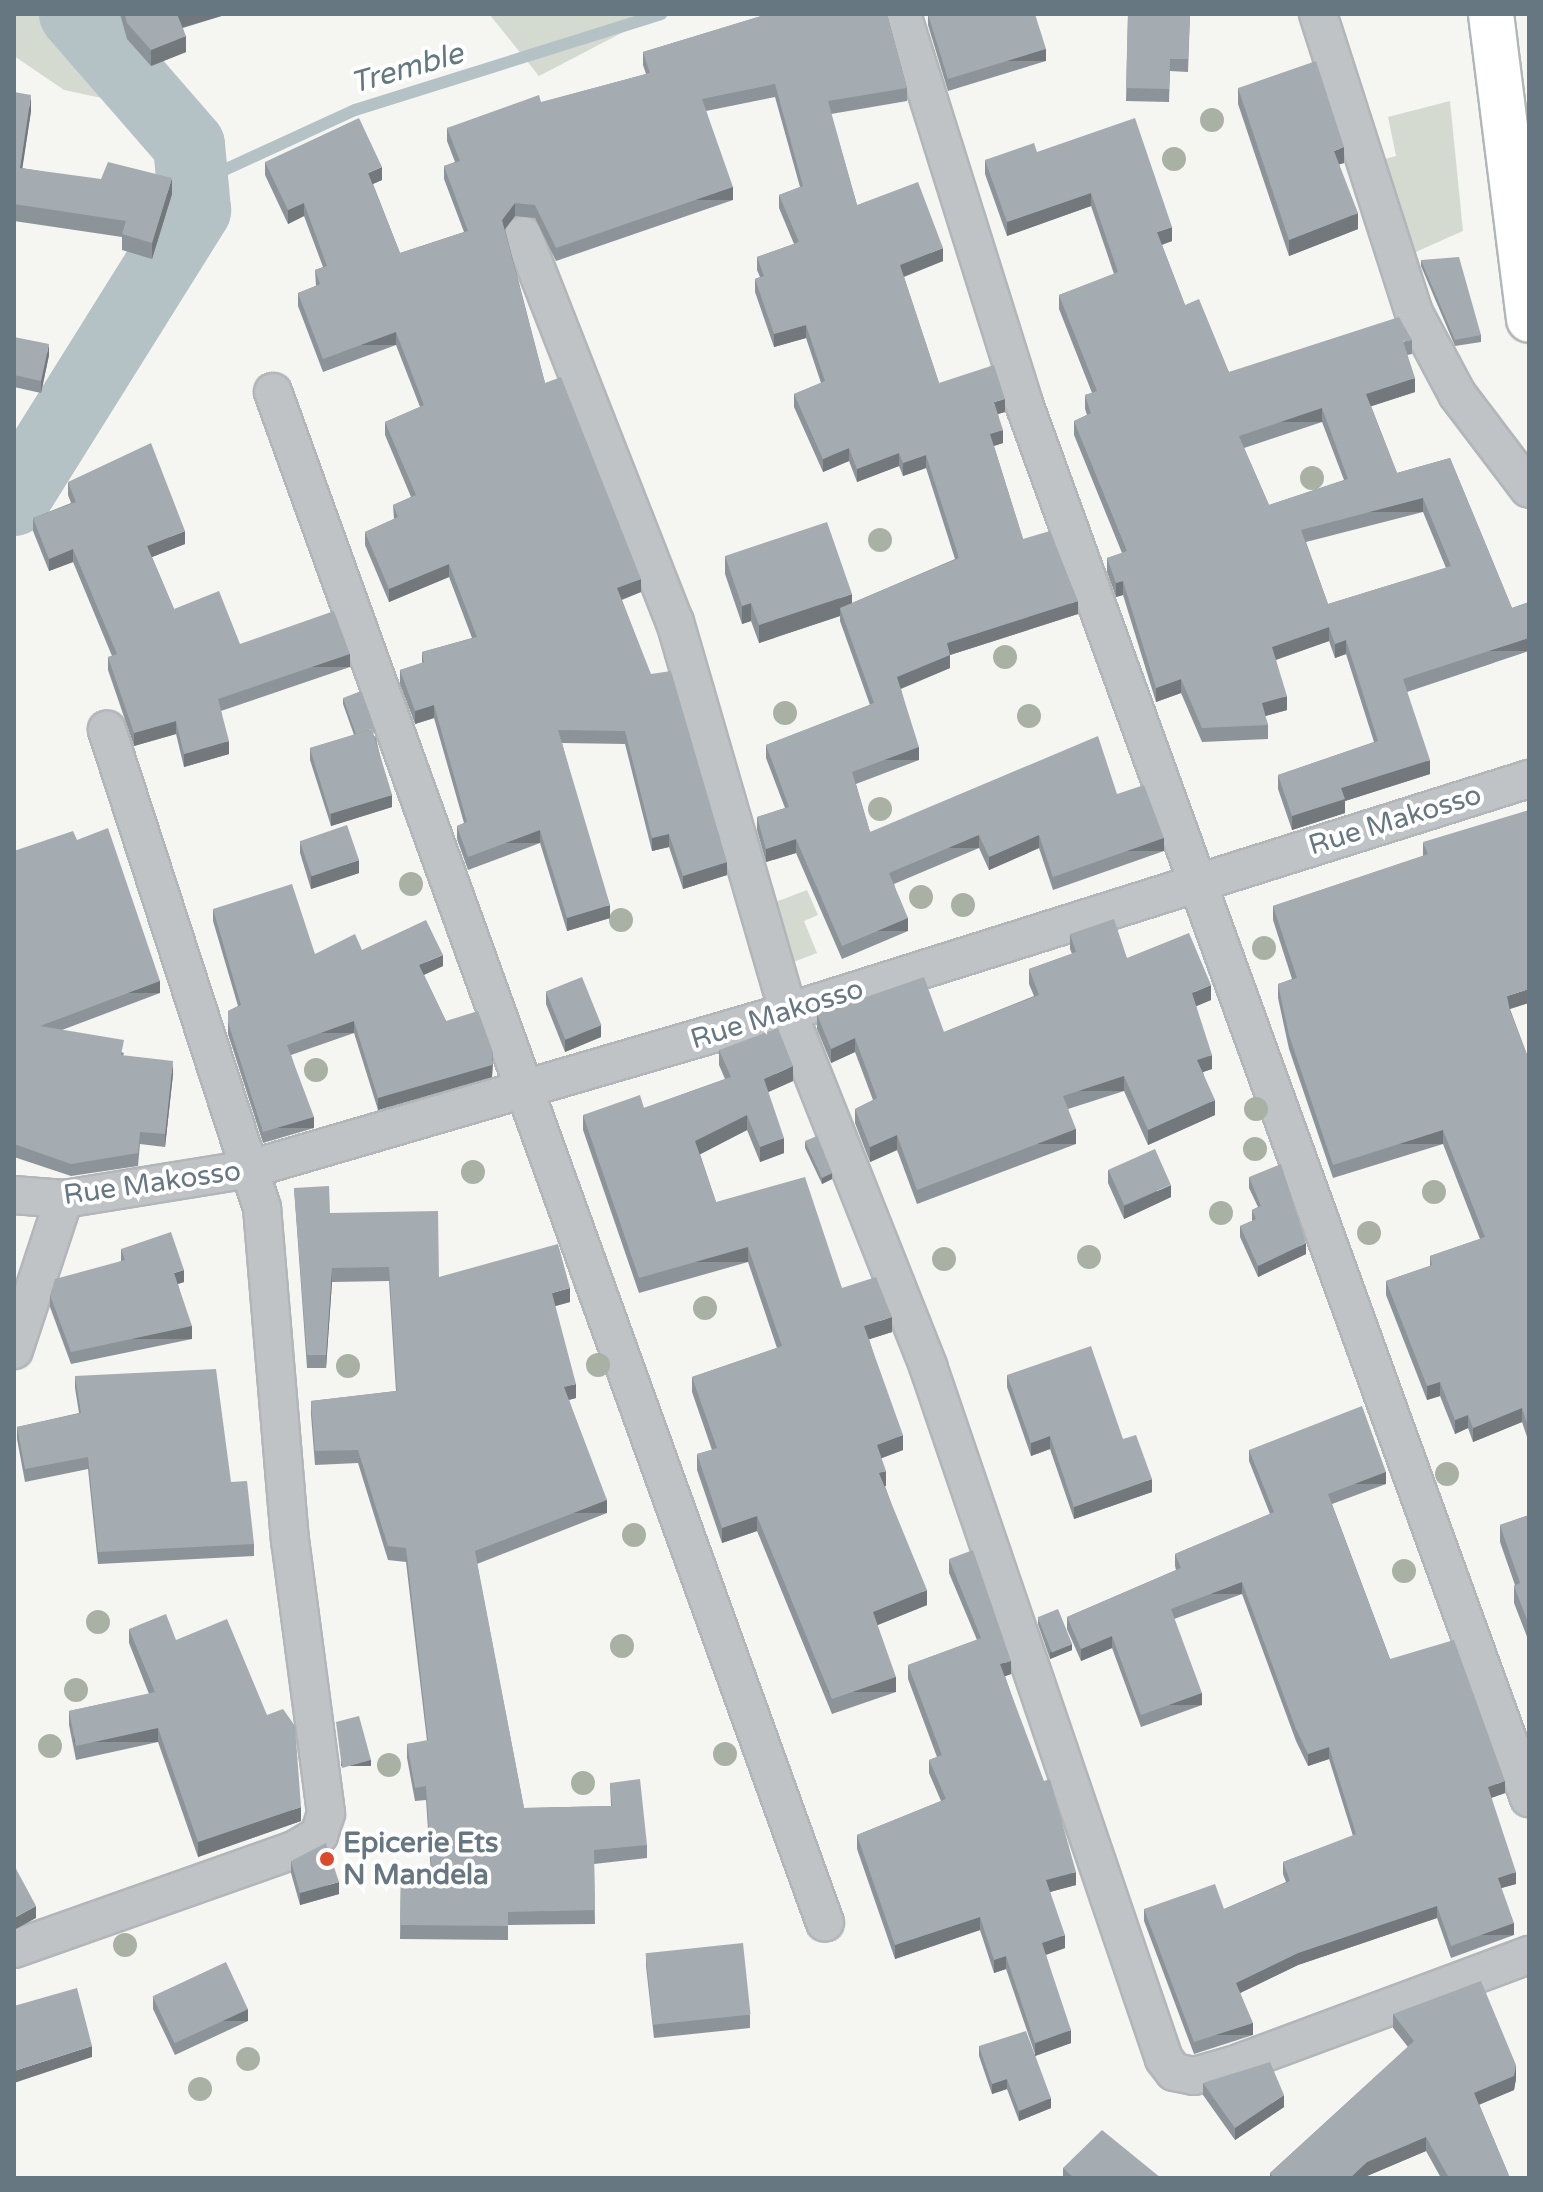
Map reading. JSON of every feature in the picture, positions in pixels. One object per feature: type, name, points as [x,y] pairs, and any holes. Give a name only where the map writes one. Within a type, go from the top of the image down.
[{"type":"highway","points":[[1491,14],[1529,320]]},
{"type":"street","points":[[902,14],[1023,401],[1529,1798]]},
{"type":"street","points":[[1318,14],[1414,313],[1457,394],[1529,489]]},
{"type":"street","points":[[523,235],[675,622],[788,1012],[928,1366],[1144,2018],[1174,2072],[1194,2076],[1233,2065],[1529,1955]]},
{"type":"street","points":[[273,392],[825,1923]]},
{"type":"street","points":[[14,1949],[296,1849],[319,1835],[326,1813],[290,1541],[267,1240],[250,1169],[107,730]]},
{"type":"street","name":"Rue Makosso","points":[[14,1195],[64,1199],[250,1169],[788,1012],[1529,779]]},
{"type":"street","points":[[14,1350],[64,1199]]},
{"type":"shaded area","points":[[14,14],[114,14],[140,64],[125,103],[64,90],[14,56]]},
{"type":"shaded area","points":[[489,14],[658,14],[539,76]]},
{"type":"shaded area","points":[[1450,101],[1463,231],[1409,255],[1381,160],[1396,156],[1388,117]]},
{"type":"shaded area","points":[[807,890],[818,915],[804,921],[817,953],[788,964],[765,906]]},
{"type":"building","points":[[125,14],[177,14],[186,36],[151,50],[127,23]]},
{"type":"building","points":[[764,14],[887,14],[907,88],[828,101],[857,205],[918,182],[943,248],[900,265],[939,383],[994,365],[1005,399],[994,402],[1003,430],[990,434],[1023,539],[1050,531],[1078,601],[947,643],[950,655],[897,677],[919,747],[852,772],[870,832],[1098,736],[1117,794],[1144,785],[1164,838],[1053,877],[1039,835],[989,857],[979,835],[889,873],[908,918],[842,946],[796,839],[766,849],[757,817],[789,807],[766,745],[874,703],[840,608],[959,558],[926,455],[903,463],[899,453],[857,469],[849,448],[823,459],[794,394],[825,381],[806,325],[774,334],[755,279],[764,276],[757,257],[799,242],[779,195],[803,186],[775,84],[702,99],[733,187],[556,248],[535,205],[515,203],[502,220],[545,383],[561,377],[641,579],[617,588],[651,674],[671,671],[727,862],[683,876],[669,834],[652,838],[625,731],[558,730],[610,905],[567,918],[540,830],[468,857],[457,826],[467,822],[434,705],[415,711],[400,670],[424,662],[422,652],[477,637],[449,564],[389,589],[365,532],[398,517],[393,505],[416,495],[385,422],[424,405],[396,332],[323,359],[298,293],[320,284],[315,270],[327,266],[304,203],[288,210],[265,162],[359,118],[382,167],[368,173],[400,253],[468,231],[444,166],[460,161],[447,128],[539,95],[541,102],[650,73],[643,52]]},
{"type":"building","points":[[928,14],[1035,14],[1046,49],[948,79]]},
{"type":"building","points":[[1128,14],[1190,14],[1188,59],[1170,59],[1169,89],[1126,88]]},
{"type":"building","points":[[1316,61],[1344,147],[1334,151],[1358,213],[1289,240],[1238,88]]},
{"type":"building","points":[[14,92],[31,95],[20,168],[101,179],[108,162],[172,178],[152,243],[122,234],[126,221],[14,204]]},
{"type":"building","points":[[1135,118],[1172,227],[1157,232],[1185,305],[1199,299],[1229,372],[1399,317],[1412,340],[1403,341],[1415,378],[1366,394],[1397,473],[1450,458],[1512,608],[1529,602],[1529,638],[1403,679],[1430,760],[1341,788],[1345,799],[1292,816],[1278,775],[1378,741],[1346,640],[1335,644],[1329,627],[1272,647],[1287,696],[1262,703],[1268,725],[1202,728],[1181,679],[1156,688],[1123,581],[1116,583],[1107,558],[1127,551],[1074,421],[1091,413],[1085,395],[1097,391],[1059,295],[1118,272],[1091,193],[1007,222],[985,160],[1034,143],[1037,152]],"holes":[[[1322,408],[1348,479],[1269,505],[1239,436]],[[1423,498],[1451,566],[1328,604],[1301,530]]]},
{"type":"building","points":[[1459,257],[1481,335],[1455,340],[1421,260]]},
{"type":"building","points":[[14,337],[49,344],[41,381],[14,375]]},
{"type":"building","points":[[151,443],[185,531],[147,546],[174,609],[219,591],[240,644],[334,611],[350,654],[218,699],[229,741],[184,754],[176,721],[134,733],[108,657],[117,654],[73,549],[49,559],[33,518],[76,502],[68,482]]},
{"type":"building","points":[[827,522],[852,594],[759,625],[751,603],[742,606],[725,556]]},
{"type":"building","points":[[361,691],[376,732],[373,733],[372,729],[356,734],[343,698]]},
{"type":"building","points":[[372,729],[392,795],[330,814],[310,748]]},
{"type":"building","points":[[1529,810],[1529,989],[1507,996],[1529,1060],[1529,1429],[1522,1408],[1473,1428],[1468,1415],[1455,1420],[1440,1382],[1427,1386],[1386,1281],[1432,1265],[1430,1256],[1485,1237],[1443,1130],[1333,1165],[1289,1035],[1278,984],[1297,978],[1273,906],[1428,854],[1423,842]]},
{"type":"building","points":[[347,825],[359,860],[312,876],[300,841]]},
{"type":"building","points":[[108,828],[160,981],[40,1026],[124,1040],[121,1055],[173,1061],[165,1134],[140,1132],[138,1153],[71,1164],[14,1144],[14,851],[73,831],[77,840]]},
{"type":"building","points":[[292,884],[315,954],[355,934],[362,950],[426,920],[443,955],[419,965],[446,1021],[478,1011],[493,1052],[492,1065],[378,1098],[354,1021],[287,1045],[314,1117],[263,1132],[228,1022],[228,1011],[241,1005],[213,909]]},
{"type":"building","points":[[1114,919],[1127,958],[1189,933],[1211,985],[1192,993],[1212,1055],[1197,1060],[1215,1100],[1148,1130],[1124,1076],[1063,1096],[1076,1129],[917,1190],[897,1135],[870,1147],[855,1109],[877,1098],[855,1038],[831,1049],[817,1014],[924,977],[944,1032],[1039,995],[1029,969],[1076,952],[1070,934]]},
{"type":"building","points":[[582,977],[601,1025],[565,1040],[546,992]]},
{"type":"building","points":[[778,1028],[793,1066],[764,1079],[784,1138],[760,1147],[747,1115],[695,1141],[716,1202],[805,1177],[842,1288],[876,1277],[892,1317],[864,1326],[903,1435],[877,1445],[886,1471],[879,1473],[927,1590],[873,1612],[896,1677],[832,1699],[757,1516],[722,1528],[697,1454],[717,1448],[692,1377],[782,1346],[748,1247],[639,1278],[583,1115],[640,1095],[644,1108],[731,1077],[719,1050]]},
{"type":"building","points":[[817,1136],[832,1173],[822,1178],[805,1141]]},
{"type":"building","points":[[1155,1149],[1171,1185],[1124,1205],[1108,1170]]},
{"type":"building","points":[[1281,1164],[1306,1243],[1258,1266],[1240,1226],[1256,1219],[1252,1210],[1261,1206],[1249,1177]]},
{"type":"building","points":[[329,1186],[330,1213],[438,1211],[439,1277],[558,1244],[570,1288],[552,1293],[576,1384],[564,1387],[607,1500],[475,1551],[524,1808],[612,1806],[610,1783],[640,1779],[647,1845],[594,1850],[595,1910],[508,1912],[508,1926],[400,1925],[401,1874],[432,1874],[426,1786],[415,1788],[407,1744],[428,1740],[406,1548],[388,1546],[358,1450],[315,1451],[311,1401],[397,1391],[389,1267],[332,1268],[326,1355],[307,1355],[294,1188]]},
{"type":"building","points":[[171,1232],[184,1270],[174,1273],[192,1326],[71,1352],[50,1295],[55,1279],[125,1260],[121,1249]]},
{"type":"building","points":[[1091,1346],[1123,1439],[1136,1435],[1152,1479],[1074,1507],[1050,1436],[1031,1443],[1007,1375]]},
{"type":"building","points":[[216,1369],[231,1482],[247,1481],[254,1544],[98,1552],[88,1457],[25,1469],[17,1427],[81,1413],[75,1376]]},
{"type":"building","points":[[1362,1406],[1386,1472],[1328,1494],[1390,1659],[1454,1640],[1505,1781],[1488,1787],[1516,1872],[1498,1878],[1514,1923],[1451,1946],[1437,1906],[1298,1953],[1236,1983],[1253,2023],[1194,2042],[1144,1909],[1215,1884],[1224,1909],[1290,1881],[1283,1862],[1356,1834],[1329,1747],[1308,1754],[1296,1729],[1242,1582],[1171,1609],[1202,1693],[1141,1715],[1112,1636],[1081,1649],[1067,1617],[1181,1568],[1175,1554],[1274,1512],[1249,1450]]},
{"type":"building","points":[[1529,1515],[1529,1625],[1514,1586],[1520,1583],[1500,1525]]},
{"type":"building","points":[[973,1550],[1011,1661],[1000,1664],[1044,1781],[1050,1779],[1076,1872],[1046,1880],[1065,1935],[1042,1943],[1071,2030],[1035,2043],[1006,1956],[994,1960],[980,1917],[895,1945],[857,1835],[946,1799],[929,1760],[942,1755],[908,1665],[981,1638],[949,1559]]},
{"type":"building","points":[[1058,1609],[1072,1644],[1052,1652],[1038,1617]]},
{"type":"building","points":[[166,1614],[176,1640],[227,1619],[267,1715],[283,1709],[295,1726],[301,1807],[198,1842],[158,1728],[76,1746],[69,1711],[155,1692],[129,1629]]},
{"type":"building","points":[[359,1716],[371,1760],[342,1768],[336,1722]]},
{"type":"building","points":[[326,1843],[339,1882],[300,1893],[291,1861]]},
{"type":"building","points":[[14,1865],[36,1906],[14,1918]]},
{"type":"building","points":[[743,1943],[751,2015],[653,2025],[646,1953]]},
{"type":"building","points":[[226,1962],[248,2009],[175,2043],[153,1996]]},
{"type":"building","points":[[1481,1981],[1516,2065],[1514,2076],[1474,2093],[1510,2178],[1449,2178],[1426,2137],[1367,2162],[1350,2178],[1274,2178],[1270,2173],[1414,2041],[1393,2014]]},
{"type":"building","points":[[77,1988],[92,2046],[14,2071],[14,2006]]},
{"type":"building","points":[[1026,2031],[1051,2098],[1019,2111],[1007,2079],[992,2084],[979,2046]]},
{"type":"building","points":[[1270,2062],[1284,2095],[1235,2128],[1203,2083]]},
{"type":"building","points":[[1102,2130],[1161,2178],[1074,2178],[1063,2168]]},
{"type":"waterway","points":[[14,500],[195,210],[189,145],[75,14]]},
{"type":"waterway","name":"Tremble","points":[[195,210],[207,178],[355,110],[661,14]]},
{"type":"place","name":"Epicerie Ets N Mandela","points":[[327,1859]]}]
